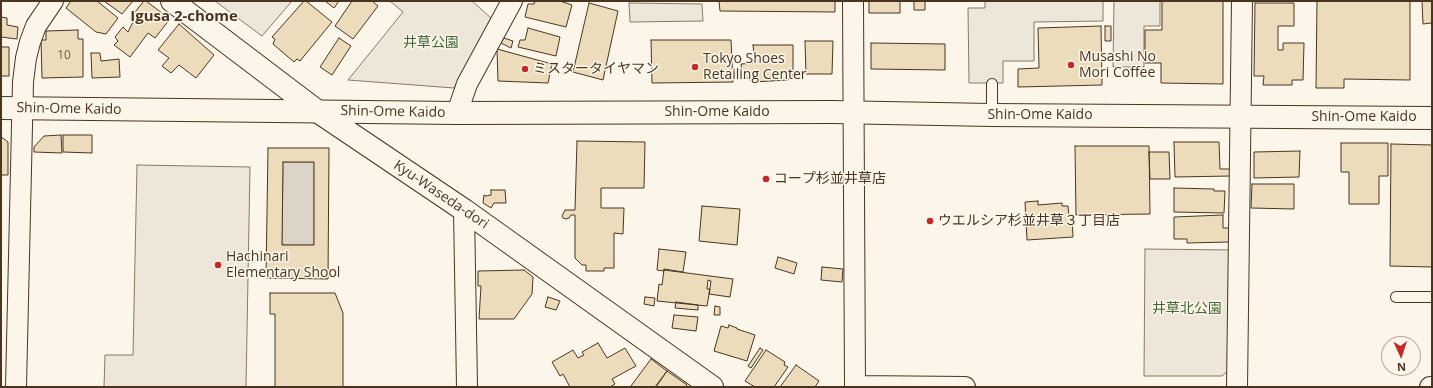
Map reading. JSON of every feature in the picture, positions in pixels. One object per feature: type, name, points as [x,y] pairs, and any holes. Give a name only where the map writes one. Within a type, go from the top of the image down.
[{"type":"main road","name":"Kyu-Waseda-dori","points":[[172,1],[317,111],[464,210],[703,385]]},
{"type":"main road","name":"Shin-Ome Kaido","points":[[11,108],[457,113],[853,113],[1432,118]]},
{"type":"street","points":[[11,383],[11,108],[36,26],[53,1]]},
{"type":"street","points":[[457,113],[467,84],[512,1]]},
{"type":"street","points":[[853,1],[856,386],[965,387]]},
{"type":"street","points":[[1237,387],[1242,1]]},
{"type":"street","points":[[464,210],[467,387]]},
{"type":"lane","points":[[992,84],[992,115]]},
{"type":"lane","points":[[1396,297],[1432,296]]},
{"type":"green space","points":[[215,1],[292,1],[262,36]]},
{"type":"green space","name":"井草公園","points":[[390,1],[472,1],[491,18],[454,88],[348,80],[403,12]]},
{"type":"green space","points":[[137,165],[250,167],[246,387],[104,387],[105,355],[133,355]]},
{"type":"green space","name":"井草北公園","points":[[1145,249],[1231,250],[1230,369],[1222,376],[1144,376]]},
{"type":"shaded area","points":[[985,1],[1103,1],[1103,21],[1034,22],[1034,61],[1003,61],[1003,83],[969,83],[968,8],[985,8]]},
{"type":"shaded area","points":[[1114,1],[1160,1],[1160,26],[1144,26],[1144,67],[1113,67]]},
{"type":"shaded area","points":[[629,3],[702,4],[703,21],[630,22]]},
{"type":"shaded area","points":[[283,162],[314,162],[314,245],[282,245]]},
{"type":"building","points":[[71,1],[97,1],[118,18],[106,34],[96,32],[66,8]]},
{"type":"building","points":[[104,1],[133,1],[122,14]]},
{"type":"building","points":[[144,1],[170,19],[155,38],[148,33],[130,57],[114,45],[118,41],[115,37],[123,27],[128,32],[133,22],[130,18]]},
{"type":"building","points":[[304,1],[332,22],[300,61],[297,59],[294,62],[273,44],[275,39],[272,37]]},
{"type":"building","points":[[325,1],[339,1],[334,8]]},
{"type":"building","points":[[352,1],[372,1],[378,6],[353,39],[335,26]]},
{"type":"building","points":[[535,1],[560,1],[572,5],[566,27],[525,17],[528,4],[534,4]]},
{"type":"building","points":[[719,1],[835,1],[835,12],[720,11]]},
{"type":"building","points":[[869,1],[900,1],[900,13],[869,13]]},
{"type":"building","points":[[914,1],[925,1],[925,10],[914,10]]},
{"type":"building","points":[[1162,1],[1223,1],[1223,84],[1161,83],[1161,63],[1145,63],[1145,30],[1162,30]]},
{"type":"building","points":[[1317,1],[1410,1],[1410,80],[1344,79],[1344,88],[1316,88]]},
{"type":"building","points":[[1422,1],[1432,1],[1432,26],[1431,23],[1423,24]]},
{"type":"building","points":[[589,3],[618,11],[603,80],[573,72]]},
{"type":"building","points":[[1255,3],[1294,3],[1294,26],[1278,26],[1278,50],[1283,50],[1283,43],[1304,43],[1303,80],[1292,80],[1292,85],[1263,85],[1264,76],[1254,76]]},
{"type":"building","points":[[1,17],[7,18],[7,25],[18,27],[17,39],[1,37]]},
{"type":"building","points":[[179,24],[214,55],[196,78],[179,65],[171,73],[162,66],[169,58],[158,50]]},
{"type":"building","points":[[1101,26],[1102,85],[1018,87],[1018,69],[1039,68],[1038,28]]},
{"type":"building","points":[[1105,26],[1111,26],[1111,41],[1105,41]]},
{"type":"building","points":[[528,28],[560,37],[556,56],[518,47],[520,40],[525,40]]},
{"type":"building","points":[[78,30],[78,39],[83,39],[83,77],[42,78],[41,40],[46,40],[46,31]]},
{"type":"building","points":[[339,38],[351,46],[332,75],[320,67]]},
{"type":"building","points":[[504,38],[513,41],[511,48],[501,43]]},
{"type":"building","points":[[651,40],[731,40],[733,82],[652,83]]},
{"type":"building","points":[[805,41],[833,41],[832,74],[806,74]]},
{"type":"building","points":[[871,43],[945,44],[945,70],[871,69]]},
{"type":"building","points":[[753,45],[793,45],[793,76],[788,80],[752,82],[742,74],[741,64],[755,63]]},
{"type":"building","points":[[1,47],[9,47],[9,76],[1,76]]},
{"type":"building","points":[[497,49],[552,64],[548,83],[498,81]]},
{"type":"building","points":[[91,53],[100,53],[101,61],[119,59],[120,77],[92,78]]},
{"type":"building","points":[[61,135],[62,153],[34,152],[34,147],[44,136]]},
{"type":"building","points":[[63,135],[92,135],[92,153],[63,152]]},
{"type":"building","points":[[1,138],[8,142],[8,175],[1,175]]},
{"type":"building","points":[[577,141],[645,142],[644,188],[601,188],[601,208],[624,208],[623,234],[614,233],[614,268],[604,268],[604,271],[586,271],[586,265],[582,265],[575,258],[575,215],[571,215],[566,219],[562,216],[565,210],[575,210]]},
{"type":"building","points":[[1174,142],[1219,142],[1220,169],[1230,169],[1231,176],[1175,177]]},
{"type":"building","points":[[1341,143],[1388,143],[1388,176],[1379,176],[1379,204],[1349,204],[1349,172],[1341,172]]},
{"type":"building","points":[[1391,144],[1432,145],[1432,267],[1390,266]]},
{"type":"building","points":[[1075,146],[1149,146],[1150,214],[1076,215]]},
{"type":"building","points":[[268,148],[329,148],[328,279],[266,278]],"holes":[[[283,162],[314,162],[314,245],[282,245]]]},
{"type":"building","points":[[1300,151],[1299,177],[1254,178],[1254,152]]},
{"type":"building","points":[[1149,152],[1169,152],[1170,179],[1150,179]]},
{"type":"building","points":[[1252,184],[1294,184],[1294,209],[1251,208]]},
{"type":"building","points":[[1174,188],[1214,189],[1214,191],[1225,191],[1224,213],[1174,212]]},
{"type":"building","points":[[491,190],[505,190],[506,203],[494,203],[491,208],[483,203],[484,195],[491,195]]},
{"type":"building","points":[[1038,201],[1038,205],[1062,203],[1062,206],[1068,206],[1069,216],[1072,216],[1073,237],[1027,240],[1025,202]]},
{"type":"building","points":[[702,206],[740,209],[737,245],[699,241]]},
{"type":"building","points":[[1223,215],[1223,228],[1229,228],[1229,242],[1187,243],[1187,239],[1174,239],[1174,217]]},
{"type":"building","points":[[659,249],[686,252],[683,272],[664,269],[664,271],[657,270]]},
{"type":"building","points":[[778,257],[797,263],[794,274],[775,268]]},
{"type":"building","points":[[822,267],[843,269],[842,282],[821,280]]},
{"type":"building","points":[[524,270],[533,277],[532,294],[514,319],[479,319],[481,286],[478,286],[478,271]]},
{"type":"building","points":[[664,270],[733,279],[730,297],[709,294],[707,306],[657,301],[659,284],[662,285]],"holes":[[[708,280],[711,281],[710,289],[707,289]]]},
{"type":"building","points":[[270,293],[335,293],[343,313],[343,387],[275,387],[275,314],[270,314]]},
{"type":"building","points":[[548,297],[560,301],[556,310],[545,307]]},
{"type":"building","points":[[645,297],[655,298],[654,306],[644,304]]},
{"type":"building","points":[[676,302],[698,305],[698,310],[675,308]]},
{"type":"building","points":[[715,306],[720,307],[720,315],[714,315]]},
{"type":"building","points":[[674,315],[698,317],[696,331],[672,328]]},
{"type":"building","points":[[729,325],[755,335],[747,361],[714,351],[721,326],[728,328]]},
{"type":"building","points":[[598,343],[607,358],[625,348],[636,366],[612,379],[615,384],[610,387],[570,387],[563,374],[560,376],[552,362],[573,350],[578,358],[584,355],[582,352]]},
{"type":"building","points":[[760,348],[763,350],[751,368],[748,366]]},
{"type":"building","points":[[766,350],[785,362],[784,365],[788,367],[774,387],[755,387],[745,381]]},
{"type":"building","points":[[651,359],[667,371],[655,387],[631,386]]},
{"type":"building","points":[[796,365],[819,381],[815,387],[780,387]]},
{"type":"building","points":[[667,371],[687,385],[686,387],[656,387]]},
{"type":"place","name":"Musashi No Mori Coffee","points":[[1071,65]]},
{"type":"place","name":"Tokyo Shoes Retailing Center","points":[[695,67]]},
{"type":"place","name":"ミスタータイヤマン","points":[[525,69]]},
{"type":"place","name":"コープ杉並井草店","points":[[766,179]]},
{"type":"place","name":"ウエルシア杉並井草３丁目店","points":[[930,221]]},
{"type":"place","name":"Hachinari Elementary Shool","points":[[218,265]]},
{"type":"district","name":"Igusa 2-chome","points":[[184,17]]}]
